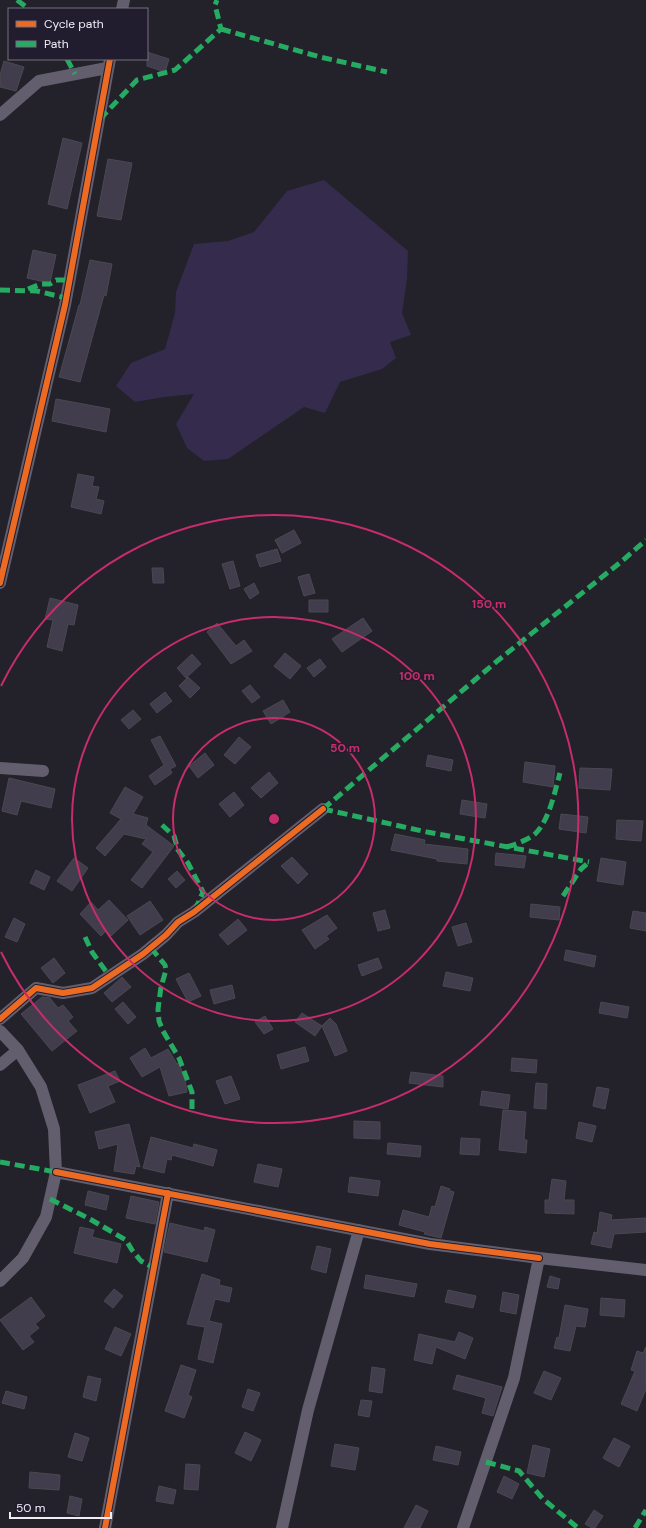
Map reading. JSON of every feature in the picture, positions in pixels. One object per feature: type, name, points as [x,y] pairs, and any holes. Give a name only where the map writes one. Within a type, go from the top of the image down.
[{"type":"street","points":[[0,115],[39,81],[108,63],[64,305],[0,583]]},
{"type":"street","points":[[0,768],[43,772]]},
{"type":"street","points":[[0,1019],[36,988],[63,993],[92,988],[143,954],[166,935],[178,922],[194,912],[323,809]]},
{"type":"street","points":[[0,1032],[18,1050],[41,1087],[54,1129],[56,1172],[46,1217],[23,1258],[0,1282]]},
{"type":"street","points":[[0,1065],[18,1050]]},
{"type":"street","points":[[56,1172],[430,1244],[646,1270]]},
{"type":"street","points":[[105,1528],[168,1193]]},
{"type":"street","points":[[282,1528],[308,1410],[358,1230]]},
{"type":"street","points":[[463,1528],[514,1378],[539,1258]]},
{"type":"shaded area","points":[[324,180],[408,251],[407,279],[402,313],[411,335],[390,342],[396,358],[382,369],[340,382],[325,413],[304,407],[228,459],[204,461],[187,448],[176,424],[194,394],[135,402],[116,386],[131,363],[165,349],[175,313],[176,292],[194,244],[228,241],[254,232],[287,191]]},
{"type":"building","points":[[148,52],[169,59],[165,72],[147,66]]},
{"type":"building","points":[[4,61],[24,67],[16,91],[0,87],[0,75]]},
{"type":"building","points":[[63,138],[82,143],[67,209],[48,204]]},
{"type":"building","points":[[108,159],[132,163],[121,220],[97,216]]},
{"type":"building","points":[[33,250],[56,255],[50,283],[27,278]]},
{"type":"building","points":[[90,260],[112,264],[106,296],[104,295],[80,382],[59,377],[80,305]]},
{"type":"building","points":[[56,399],[110,409],[106,432],[52,421]]},
{"type":"building","points":[[78,474],[94,477],[92,486],[99,487],[96,499],[104,501],[101,514],[71,507]]},
{"type":"building","points":[[294,530],[301,543],[282,553],[275,540]]},
{"type":"building","points":[[277,549],[281,561],[260,567],[256,555]]},
{"type":"building","points":[[233,561],[240,586],[230,589],[222,564]]},
{"type":"building","points":[[152,568],[163,568],[164,583],[153,583]]},
{"type":"building","points":[[309,574],[315,593],[304,596],[298,577]]},
{"type":"building","points":[[254,583],[259,593],[250,599],[244,589]]},
{"type":"building","points":[[50,598],[78,605],[74,625],[68,624],[62,651],[47,647],[53,620],[45,619]]},
{"type":"building","points":[[309,600],[328,600],[328,612],[309,612]]},
{"type":"building","points":[[363,618],[372,631],[342,652],[332,639]]},
{"type":"building","points":[[217,623],[236,646],[244,640],[252,651],[231,664],[207,632]]},
{"type":"building","points":[[285,653],[301,666],[290,679],[274,666]]},
{"type":"building","points":[[192,654],[201,664],[186,678],[177,668]]},
{"type":"building","points":[[320,659],[326,667],[314,677],[307,668]]},
{"type":"building","points":[[188,677],[200,688],[190,698],[179,686]]},
{"type":"building","points":[[250,685],[260,697],[252,703],[242,691]]},
{"type":"building","points":[[165,692],[172,701],[157,713],[150,704]]},
{"type":"building","points":[[283,700],[290,712],[271,724],[263,711]]},
{"type":"building","points":[[133,710],[141,719],[129,729],[121,720]]},
{"type":"building","points":[[160,736],[176,766],[170,769],[172,773],[155,785],[149,776],[164,765],[151,740]]},
{"type":"building","points":[[239,737],[251,747],[235,764],[224,755]]},
{"type":"building","points":[[205,753],[214,765],[198,778],[189,766]]},
{"type":"building","points":[[428,755],[453,760],[451,771],[426,766]]},
{"type":"building","points":[[525,762],[555,766],[553,787],[523,782]]},
{"type":"building","points":[[580,768],[612,769],[610,790],[579,788]]},
{"type":"building","points":[[269,772],[278,783],[261,798],[251,788]]},
{"type":"building","points":[[9,778],[55,789],[51,808],[21,801],[17,815],[2,811]]},
{"type":"building","points":[[125,787],[143,797],[133,814],[148,818],[146,825],[174,846],[142,888],[131,880],[153,852],[142,844],[146,839],[124,834],[105,856],[96,848],[121,819],[110,813]]},
{"type":"building","points":[[234,792],[244,805],[230,817],[219,804]]},
{"type":"building","points":[[462,800],[487,804],[485,818],[460,814]]},
{"type":"building","points":[[561,814],[588,817],[586,833],[559,829]]},
{"type":"building","points":[[617,820],[643,821],[641,841],[616,839]]},
{"type":"building","points":[[395,834],[425,840],[424,844],[468,849],[467,864],[437,861],[437,859],[391,850]]},
{"type":"building","points":[[496,853],[526,856],[524,868],[495,865]]},
{"type":"building","points":[[292,857],[308,874],[298,884],[281,866]]},
{"type":"building","points":[[74,858],[88,868],[72,891],[57,881]]},
{"type":"building","points":[[601,858],[626,862],[623,885],[597,881]]},
{"type":"building","points":[[36,870],[50,877],[44,890],[30,883]]},
{"type":"building","points":[[177,871],[185,880],[176,888],[168,879]]},
{"type":"building","points":[[109,900],[128,920],[111,936],[106,931],[101,936],[80,914],[91,902],[98,910]]},
{"type":"building","points":[[150,901],[163,920],[140,935],[127,916]]},
{"type":"building","points":[[531,904],[560,907],[559,920],[530,917]]},
{"type":"building","points":[[385,910],[390,928],[378,931],[373,913]]},
{"type":"building","points":[[633,911],[646,913],[646,931],[630,928]]},
{"type":"building","points":[[327,915],[337,928],[326,936],[329,939],[315,949],[302,930]]},
{"type":"building","points":[[14,918],[25,924],[17,942],[5,937]]},
{"type":"building","points":[[238,919],[247,930],[228,945],[219,935]]},
{"type":"building","points":[[466,923],[472,942],[458,946],[452,927]]},
{"type":"building","points":[[566,950],[596,956],[594,967],[564,960]]},
{"type":"building","points":[[54,958],[65,973],[53,983],[41,968]]},
{"type":"building","points":[[378,958],[382,968],[362,976],[358,965]]},
{"type":"building","points":[[446,972],[473,978],[470,991],[443,986]]},
{"type":"building","points":[[189,973],[201,996],[188,1002],[176,979]]},
{"type":"building","points":[[122,977],[131,987],[112,1002],[104,993]]},
{"type":"building","points":[[232,985],[235,998],[214,1004],[210,990]]},
{"type":"building","points":[[42,997],[50,998],[58,1008],[63,1005],[73,1017],[68,1021],[77,1031],[52,1051],[21,1014]]},
{"type":"building","points":[[123,1002],[136,1017],[128,1024],[115,1009]]},
{"type":"building","points":[[601,1002],[629,1007],[627,1018],[599,1013]]},
{"type":"building","points":[[302,1013],[322,1026],[315,1036],[295,1022]]},
{"type":"building","points":[[265,1016],[273,1029],[264,1034],[255,1022]]},
{"type":"building","points":[[330,1018],[336,1024],[347,1051],[335,1056],[322,1026]]},
{"type":"building","points":[[305,1047],[309,1061],[281,1069],[277,1055]]},
{"type":"building","points":[[145,1048],[151,1058],[168,1049],[177,1064],[179,1063],[185,1080],[187,1092],[169,1096],[160,1067],[142,1077],[130,1058]]},
{"type":"building","points":[[512,1058],[537,1060],[536,1073],[511,1071]]},
{"type":"building","points":[[115,1071],[120,1081],[108,1086],[115,1102],[90,1113],[78,1085]]},
{"type":"building","points":[[411,1072],[443,1076],[443,1087],[409,1083]]},
{"type":"building","points":[[231,1076],[240,1099],[225,1104],[216,1081]]},
{"type":"building","points":[[536,1083],[547,1084],[546,1109],[534,1108]]},
{"type":"building","points":[[597,1087],[609,1089],[605,1109],[593,1106]]},
{"type":"building","points":[[482,1091],[510,1095],[508,1109],[480,1105]]},
{"type":"building","points":[[503,1110],[526,1112],[524,1140],[527,1140],[526,1153],[499,1150]]},
{"type":"building","points":[[354,1121],[380,1122],[380,1139],[354,1138]]},
{"type":"building","points":[[579,1122],[596,1126],[592,1142],[576,1138]]},
{"type":"building","points":[[129,1124],[140,1167],[136,1166],[134,1174],[114,1171],[118,1144],[99,1149],[95,1132]]},
{"type":"building","points":[[151,1137],[193,1148],[194,1144],[217,1150],[213,1166],[172,1155],[171,1160],[167,1159],[164,1173],[143,1168]]},
{"type":"building","points":[[461,1138],[480,1139],[479,1155],[460,1154]]},
{"type":"building","points":[[388,1143],[421,1146],[420,1157],[387,1154]]},
{"type":"building","points":[[258,1164],[282,1169],[278,1187],[254,1182]]},
{"type":"building","points":[[350,1177],[380,1181],[378,1196],[348,1192]]},
{"type":"building","points":[[552,1179],[566,1181],[564,1200],[574,1200],[574,1214],[545,1213],[545,1200],[549,1200]]},
{"type":"building","points":[[441,1186],[454,1192],[441,1238],[424,1234],[425,1232],[399,1225],[403,1210],[429,1217],[432,1206],[435,1207]]},
{"type":"building","points":[[88,1191],[109,1196],[106,1210],[85,1205]]},
{"type":"building","points":[[131,1196],[159,1202],[155,1224],[126,1218]]},
{"type":"building","points":[[600,1212],[612,1215],[611,1220],[646,1218],[646,1232],[614,1234],[611,1248],[591,1244],[594,1232],[597,1233]]},
{"type":"building","points":[[170,1223],[204,1231],[205,1227],[215,1230],[207,1262],[164,1252]]},
{"type":"building","points":[[80,1227],[94,1230],[92,1237],[121,1244],[117,1263],[74,1253]]},
{"type":"building","points":[[317,1246],[331,1249],[326,1273],[311,1269]]},
{"type":"building","points":[[202,1274],[220,1280],[219,1285],[232,1288],[229,1302],[215,1299],[209,1321],[222,1324],[213,1363],[198,1359],[205,1327],[187,1324]]},
{"type":"building","points":[[366,1275],[417,1284],[414,1297],[364,1288]]},
{"type":"building","points":[[550,1276],[560,1279],[558,1289],[547,1287]]},
{"type":"building","points":[[114,1289],[123,1296],[113,1308],[104,1301]]},
{"type":"building","points":[[448,1290],[476,1296],[473,1308],[445,1302]]},
{"type":"building","points":[[503,1292],[519,1295],[516,1314],[500,1311]]},
{"type":"building","points":[[31,1297],[45,1316],[35,1324],[39,1328],[29,1336],[34,1342],[23,1350],[0,1320]]},
{"type":"building","points":[[601,1298],[625,1300],[624,1317],[600,1315]]},
{"type":"building","points":[[565,1305],[588,1309],[585,1327],[576,1326],[570,1351],[554,1348],[557,1337],[559,1338]]},
{"type":"building","points":[[115,1327],[131,1334],[121,1356],[105,1349]]},
{"type":"building","points":[[459,1332],[473,1338],[465,1359],[436,1347],[432,1364],[414,1360],[419,1334],[455,1342]]},
{"type":"building","points":[[646,1347],[646,1389],[637,1411],[621,1404],[635,1371],[631,1370],[637,1351],[643,1353]]},
{"type":"building","points":[[181,1365],[196,1370],[188,1395],[192,1397],[184,1418],[165,1411]]},
{"type":"building","points":[[372,1367],[385,1369],[382,1393],[369,1391]]},
{"type":"building","points":[[544,1371],[561,1378],[551,1400],[534,1393]]},
{"type":"building","points":[[457,1375],[502,1387],[493,1416],[482,1413],[486,1398],[453,1389]]},
{"type":"building","points":[[88,1376],[101,1379],[96,1401],[83,1397]]},
{"type":"building","points":[[248,1389],[260,1393],[253,1411],[242,1407]]},
{"type":"building","points":[[6,1391],[27,1397],[24,1409],[2,1403]]},
{"type":"building","points":[[361,1400],[372,1401],[369,1417],[358,1415]]},
{"type":"building","points":[[245,1432],[261,1440],[251,1461],[235,1453]]},
{"type":"building","points":[[75,1433],[89,1438],[82,1461],[68,1457]]},
{"type":"building","points":[[614,1438],[630,1446],[619,1467],[603,1458]]},
{"type":"building","points":[[335,1444],[359,1448],[355,1470],[331,1466]]},
{"type":"building","points":[[533,1445],[550,1449],[544,1477],[527,1473]]},
{"type":"building","points":[[436,1446],[461,1452],[458,1465],[433,1460]]},
{"type":"building","points":[[186,1464],[200,1465],[198,1490],[184,1489]]},
{"type":"building","points":[[30,1472],[60,1475],[59,1490],[29,1488]]},
{"type":"building","points":[[504,1476],[519,1484],[512,1499],[497,1492]]},
{"type":"building","points":[[159,1486],[176,1490],[173,1504],[156,1501]]},
{"type":"building","points":[[70,1496],[82,1499],[79,1516],[67,1513]]},
{"type":"building","points":[[416,1505],[428,1511],[420,1528],[404,1528]]},
{"type":"building","points":[[594,1510],[603,1516],[595,1528],[592,1528],[585,1524]]},
{"type":"marked path","points":[[17,0],[28,8]]},
{"type":"marked path","points":[[100,119],[137,80],[175,70],[221,29],[215,5],[217,0]]},
{"type":"marked path","points":[[221,29],[320,57],[387,72]]},
{"type":"marked path","points":[[68,60],[75,74]]},
{"type":"marked path","points":[[28,289],[41,284],[50,284],[56,280],[69,280]]},
{"type":"marked path","points":[[0,290],[37,291],[66,298]]},
{"type":"marked path","points":[[323,809],[496,662],[646,540]]},
{"type":"marked path","points":[[507,847],[529,838],[540,828],[548,814],[560,773]]},
{"type":"marked path","points":[[323,809],[427,832],[589,862]]},
{"type":"marked path","points":[[162,825],[174,836],[178,850],[188,863],[203,892],[196,908]]},
{"type":"marked path","points":[[563,896],[581,869],[589,862]]},
{"type":"marked path","points":[[85,937],[92,952],[110,977]]},
{"type":"marked path","points":[[151,948],[165,965],[166,970],[161,987],[158,1009],[159,1021],[163,1031],[179,1058],[192,1092],[192,1109]]},
{"type":"marked path","points":[[0,1162],[56,1172]]},
{"type":"marked path","points":[[50,1199],[88,1218],[126,1240],[141,1261],[154,1268]]},
{"type":"marked path","points":[[486,1462],[519,1471],[543,1499],[578,1528]]},
{"type":"marked path","points":[[635,1528],[646,1510]]},
{"type":"cycle path","points":[[0,583],[65,305],[110,60]]},
{"type":"cycle path","points":[[0,1019],[36,988],[63,993],[92,988],[143,954],[166,935],[178,922],[194,912],[323,809]]},
{"type":"cycle path","points":[[56,1172],[430,1244],[539,1258]]},
{"type":"cycle path","points":[[105,1528],[168,1193]]}]
